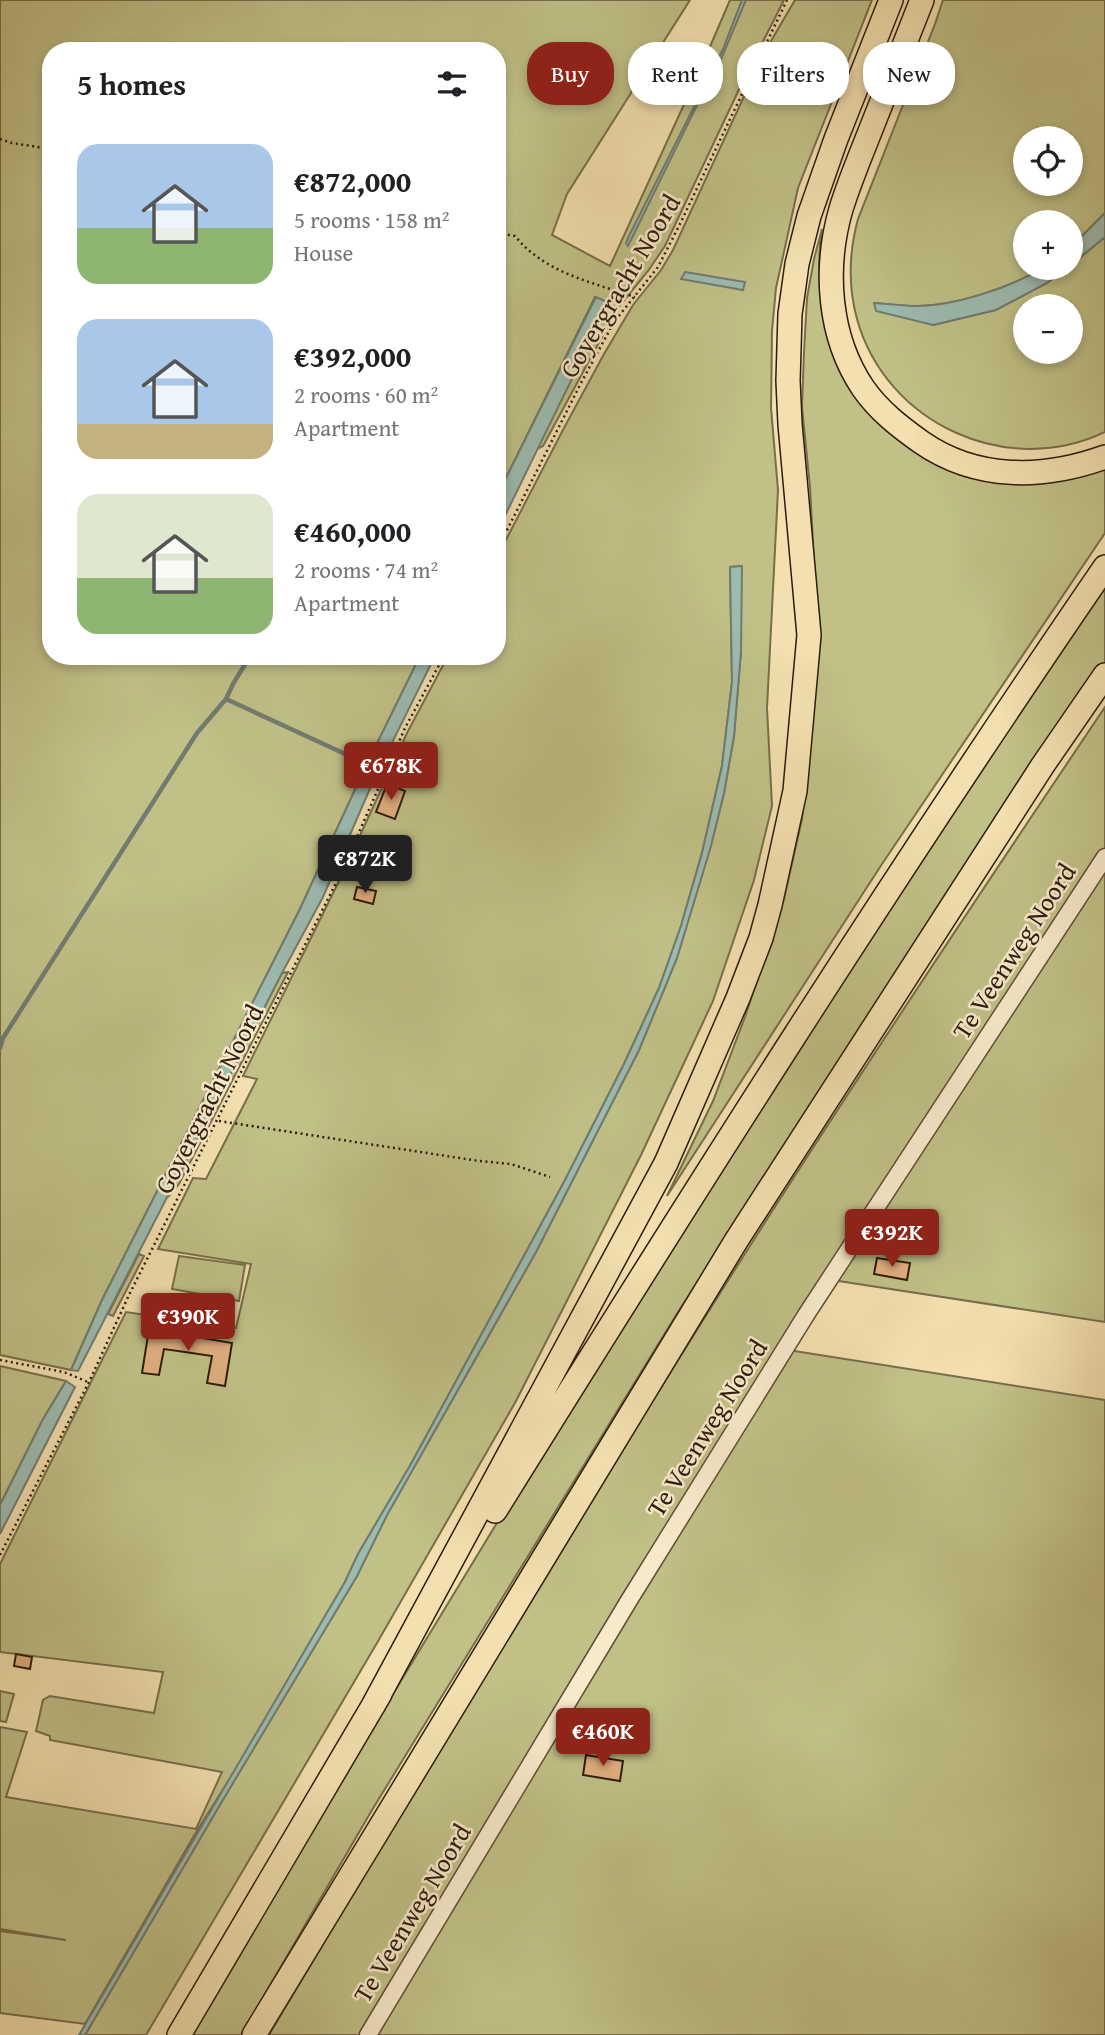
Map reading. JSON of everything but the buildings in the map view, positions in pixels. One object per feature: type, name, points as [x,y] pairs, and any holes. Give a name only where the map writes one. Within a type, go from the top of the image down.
[{"type":"highway","points":[[373,1706],[666,1163],[738,998],[761,938],[795,791],[809,635],[788,381],[790,314],[797,264],[809,216],[891,0]]},
{"type":"highway","points":[[922,0],[853,174],[834,238],[831,297],[836,326],[849,362],[863,388],[891,419],[930,448],[956,460],[1013,474],[1041,473],[1080,466],[1105,457]]},
{"type":"highway","points":[[179,2035],[373,1706],[687,1202],[993,730],[1105,567]]},
{"type":"highway","points":[[254,2035],[736,1241],[1105,675]]},
{"type":"street","name":"Te Veenweg Noord","points":[[368,2035],[621,1614],[806,1315],[1105,857]]},
{"type":"path","name":"Goyergracht Noord","points":[[506,532],[614,322],[658,267],[787,0]]},
{"type":"path","points":[[0,139],[42,148]]},
{"type":"path","points":[[506,234],[515,236],[525,248],[558,271],[635,296]]},
{"type":"path","name":"Goyergracht Noord","points":[[0,1555],[89,1382],[129,1295],[341,873],[405,729],[439,665]]},
{"type":"path","points":[[218,1121],[511,1164],[550,1177]]},
{"type":"path","points":[[0,1360],[64,1372],[89,1382]]},
{"type":"green space","points":[[0,0],[690,0],[663,42],[628,42],[628,98],[567,194],[552,235],[610,266],[684,105],[723,105],[723,42],[712,42],[730,0],[784,0],[763,42],[737,42],[737,94],[665,246],[617,309],[543,446],[537,449],[609,304],[595,297],[506,478],[506,42],[42,42],[42,665],[416,665],[300,909],[102,1300],[71,1370],[0,1355]]},
{"type":"green space","points":[[795,0],[872,0],[849,58],[849,42],[770,42]]},
{"type":"green space","points":[[943,0],[1105,0],[1105,213],[1083,235],[1083,210],[1013,210],[1013,280],[1020,280],[963,300],[945,303],[908,306],[875,303],[933,325],[995,310],[1013,301],[1013,364],[1083,364],[1083,294],[1026,294],[1051,280],[1083,280],[1083,255],[1105,237],[1105,432],[1068,445],[1029,449],[992,445],[956,432],[923,413],[894,388],[872,356],[857,319],[852,294],[851,256],[855,231],[903,105],[955,105],[955,42],[928,42]]},
{"type":"green space","points":[[740,105],[831,105],[798,188],[776,288],[772,331],[771,408],[778,490],[767,708],[772,806],[754,880],[713,1001],[641,1155],[516,1401],[146,2035],[85,2035],[357,1576],[387,1515],[536,1252],[639,1050],[677,958],[724,793],[734,736],[741,651],[741,566],[730,567],[732,682],[722,766],[702,853],[681,926],[659,988],[564,1182],[345,1582],[85,2024],[0,2013],[0,1931],[66,1940],[0,1929],[0,1727],[27,1732],[6,1797],[196,1829],[222,1772],[50,1740],[50,1736],[36,1731],[43,1700],[50,1696],[154,1713],[163,1672],[0,1652],[0,1564],[126,1312],[236,1328],[251,1264],[158,1249],[193,1178],[206,1179],[257,1079],[243,1076],[341,877],[407,733],[443,665],[506,665],[506,540],[604,354],[633,305],[673,250]]},
{"type":"green space","points":[[822,229],[819,278],[826,328],[938,461],[1105,467],[1105,533],[882,864],[667,1196],[713,1101],[745,1017],[784,899],[802,819],[818,635],[810,487],[802,407],[807,298]]},
{"type":"green space","points":[[1105,584],[1105,664],[976,852],[678,1312],[372,1810],[241,2035],[191,2035],[300,1847],[571,1401],[834,991]]},
{"type":"green space","points":[[1105,707],[1105,851],[364,2035],[269,2035],[502,1646],[741,1260]]},
{"type":"green space","points":[[1105,863],[1105,1322],[832,1280]]},
{"type":"green space","points":[[288,972],[179,1184],[168,1197],[282,973]]},
{"type":"green space","points":[[139,1254],[144,1256],[113,1316],[108,1314]]},
{"type":"green space","points":[[179,1256],[245,1265],[239,1301],[172,1289]]},
{"type":"green space","points":[[788,1350],[1105,1400],[1105,2035],[373,2035]]},
{"type":"green space","points":[[0,1366],[66,1381],[42,1421],[0,1505]]},
{"type":"green space","points":[[0,1691],[14,1694],[6,1722],[0,1721]]},
{"type":"water","points":[[742,0],[746,0],[723,55]]},
{"type":"water","points":[[697,105],[628,246],[626,243]]},
{"type":"water","points":[[1105,213],[1105,237],[1083,255],[1083,235]]},
{"type":"water","points":[[685,272],[745,282],[743,290],[681,279]]},
{"type":"water","points":[[1020,280],[1051,280],[1026,294],[1013,294],[1013,301],[996,310],[933,325],[876,311],[874,303],[913,306],[945,303]]},
{"type":"water","points":[[596,297],[609,303],[506,514],[506,478]]},
{"type":"water","points":[[742,566],[741,651],[734,736],[724,793],[677,958],[639,1050],[536,1252],[387,1515],[357,1576],[85,2035],[79,2035],[345,1582],[358,1554],[411,1464],[564,1182],[659,988],[681,926],[702,853],[722,766],[732,682],[730,567]]},
{"type":"water","points":[[416,665],[431,665],[375,777],[323,897],[78,1371],[71,1370],[102,1300],[300,909]]},
{"type":"water","points":[[66,1381],[75,1387],[0,1534],[0,1505],[42,1421]]},
{"type":"waterway","points":[[0,1048],[3,1038],[197,733],[226,699],[245,665]]},
{"type":"waterway","points":[[226,699],[367,764]]}]
